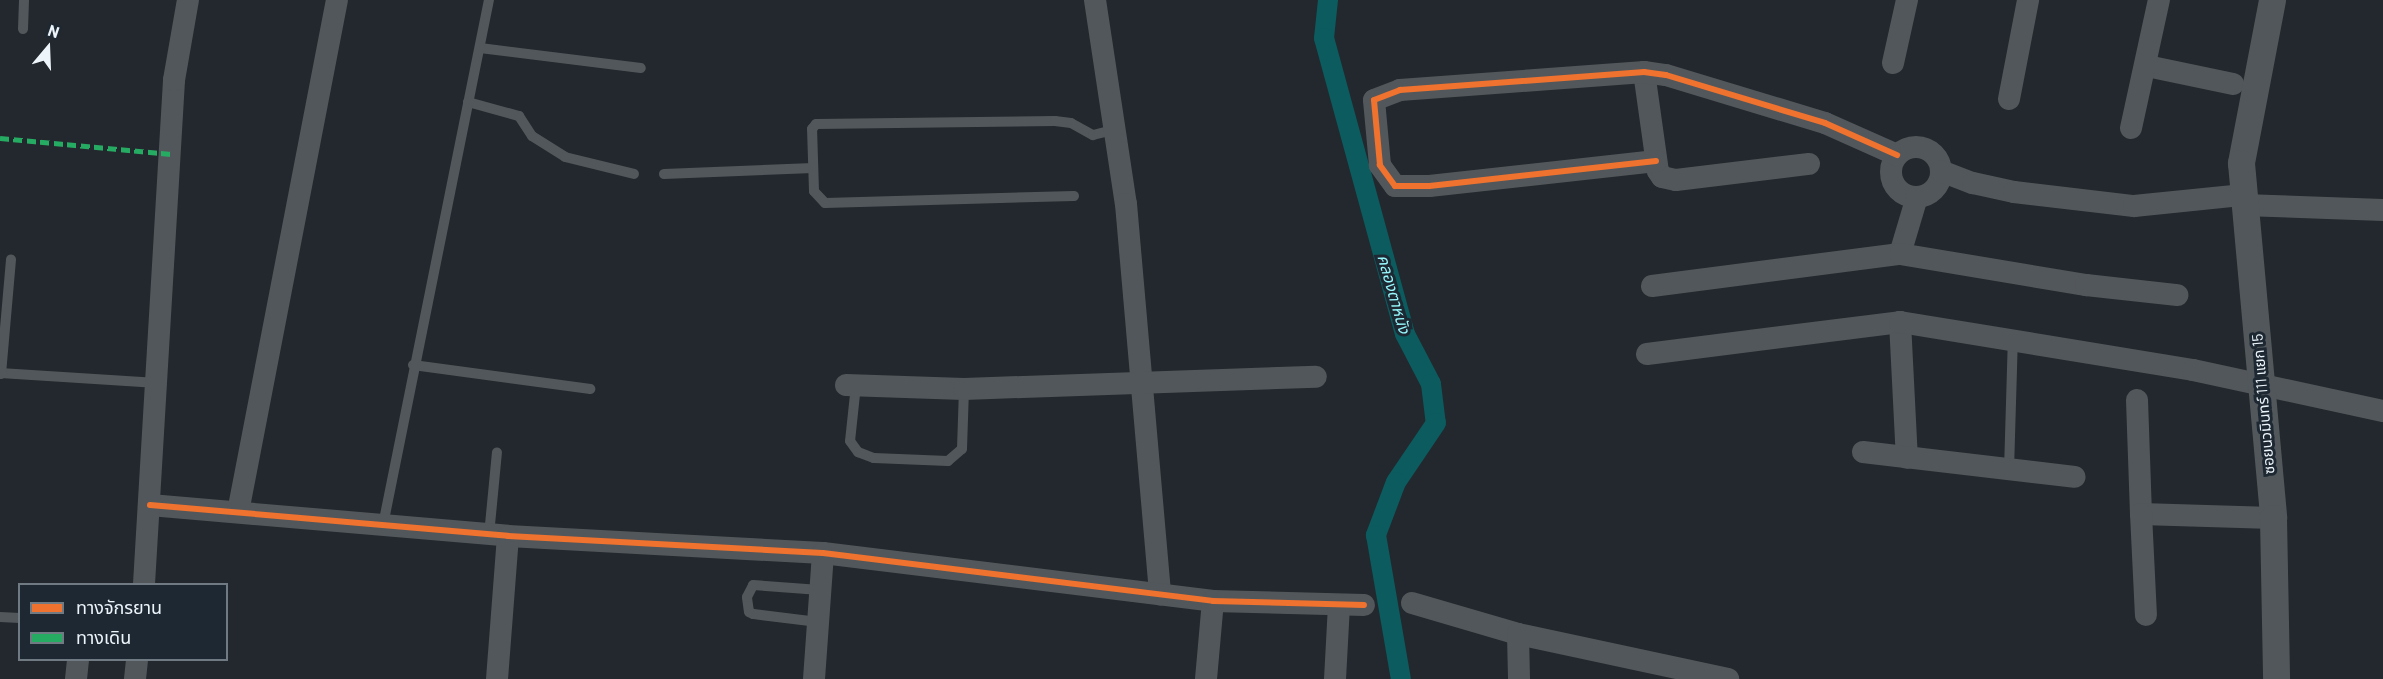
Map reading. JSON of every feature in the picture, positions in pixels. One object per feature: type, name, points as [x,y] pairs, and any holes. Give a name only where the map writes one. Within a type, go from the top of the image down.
[{"type":"street","points":[[144,583],[158,383],[174,80],[188,0]]},
{"type":"street","points":[[238,512],[337,0]]},
{"type":"street","points":[[1095,0],[1126,204],[1144,385],[1160,595]]},
{"type":"street","points":[[1893,63],[1906,0]]},
{"type":"street","points":[[2009,99],[2028,0]]},
{"type":"street","points":[[2131,128],[2147,66],[2159,0]]},
{"type":"street","name":"ซอยนวมินทร์ 111 แยก 15","points":[[2272,0],[2241,163],[2243,200],[2264,385],[2273,518],[2276,679]]},
{"type":"street","points":[[2147,66],[2233,84]]},
{"type":"street","points":[[1644,72],[1656,161],[1662,177],[1676,180],[1809,164]]},
{"type":"street","points":[[1656,161],[1429,186],[1395,186],[1380,165],[1372,111],[1374,100],[1400,90],[1644,72],[1666,75],[1825,123],[1897,155]]},
{"type":"street","points":[[1915,147],[1924,148],[1939,161],[1941,171],[1934,189],[1917,197],[1908,195],[1893,182],[1891,173],[1897,155],[1915,147]]},
{"type":"street","points":[[1941,171],[1973,183],[2014,192],[2134,206],[2243,200],[2383,210]]},
{"type":"street","points":[[1900,254],[1917,197]]},
{"type":"street","points":[[1652,286],[1900,254],[2086,285],[2177,295]]},
{"type":"street","points":[[1647,354],[1900,322],[2013,339],[2264,385],[2383,411]]},
{"type":"street","points":[[1900,322],[1907,458]]},
{"type":"street","points":[[851,385],[964,389],[1144,385],[1316,377]]},
{"type":"street","points":[[2137,400],[2146,615]]},
{"type":"street","points":[[1863,452],[2075,477]]},
{"type":"street","points":[[150,505],[498,535],[822,553],[1213,601],[1364,605]]},
{"type":"street","points":[[2141,514],[2273,518]]},
{"type":"street","points":[[497,679],[498,535]]},
{"type":"street","points":[[814,679],[822,553]]},
{"type":"street","points":[[1206,679],[1213,601]]},
{"type":"street","points":[[1412,603],[1518,634],[1671,673],[1728,679]]},
{"type":"street","points":[[1335,679],[1338,605]]},
{"type":"street","points":[[1518,634],[1519,679]]},
{"type":"street","points":[[76,679],[78,661]]},
{"type":"street","points":[[135,679],[137,661]]},
{"type":"lane","points":[[23,29],[24,0]]},
{"type":"lane","points":[[382,525],[489,0]]},
{"type":"lane","points":[[480,48],[641,68]]},
{"type":"lane","points":[[468,102],[519,116],[532,136],[565,156],[634,174]]},
{"type":"lane","points":[[1074,196],[825,203],[814,191],[812,129],[816,124],[1055,120],[1071,123],[1093,135],[1113,130]]},
{"type":"lane","points":[[664,174],[813,168]]},
{"type":"lane","points":[[11,259],[1,374],[158,383]]},
{"type":"lane","points":[[2009,470],[2013,339]]},
{"type":"lane","points":[[413,365],[590,389]]},
{"type":"lane","points":[[851,385],[850,441],[858,452],[874,458],[948,461],[962,449],[964,389]]},
{"type":"lane","points":[[497,452],[498,535]]},
{"type":"lane","points":[[818,622],[753,614],[749,612],[747,597],[753,585],[820,590]]},
{"type":"lane","points":[[0,617],[18,618]]},
{"type":"waterway","name":"คลองตาหนัง","points":[[1328,0],[1324,38],[1405,334],[1431,384],[1436,423],[1396,482],[1376,535],[1401,679]]},
{"type":"marked path","points":[[0,138],[171,154]]},
{"type":"cycle path","points":[[1656,161],[1429,186],[1395,186],[1380,165],[1374,100],[1400,90],[1644,72],[1666,75],[1825,123],[1897,155]]},
{"type":"cycle path","points":[[150,505],[508,536],[823,553],[1213,601],[1364,605]]}]
